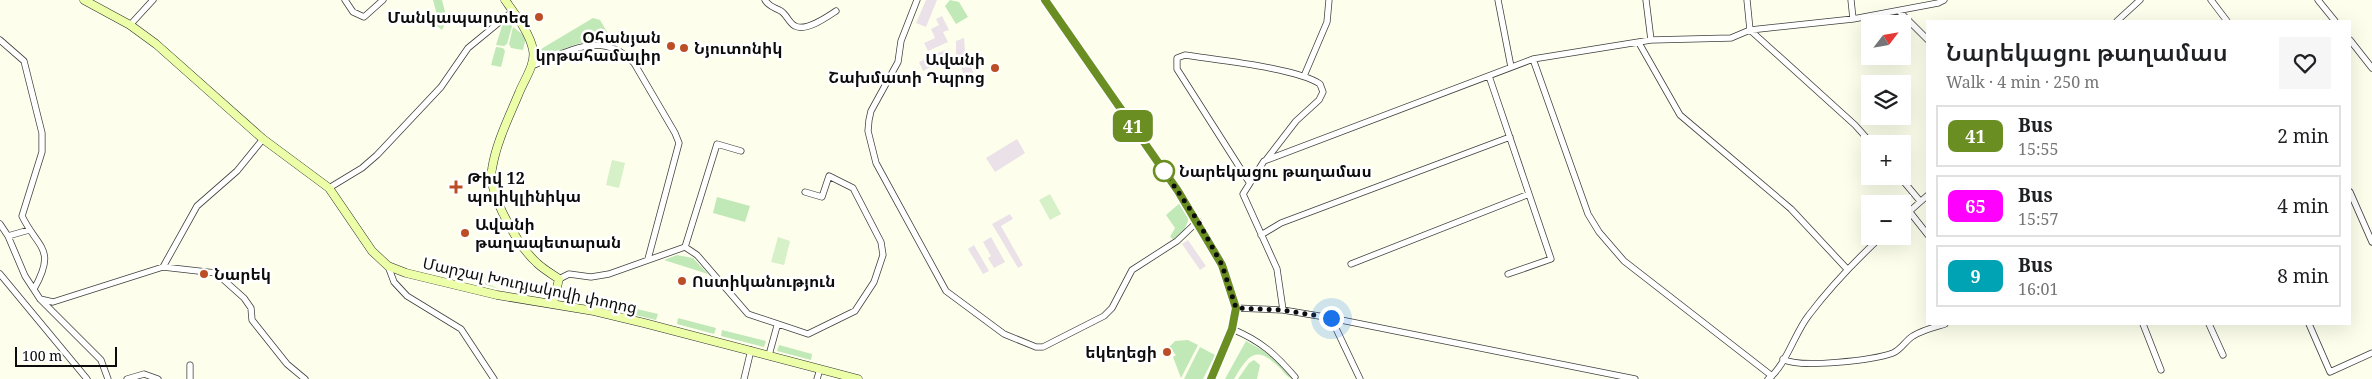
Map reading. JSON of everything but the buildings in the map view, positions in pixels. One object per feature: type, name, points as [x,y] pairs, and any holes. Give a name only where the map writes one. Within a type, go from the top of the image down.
[{"type":"street","name":"Մարշալ Խուդյակովի փողոց","points":[[84,0],[130,24],[177,61],[215,99],[263,139],[329,188],[372,251],[388,266],[406,273],[497,295],[553,303],[596,312],[751,350],[858,379]]},
{"type":"street","points":[[130,24],[153,0]]},
{"type":"street","points":[[345,0],[353,12],[364,17],[383,0]]},
{"type":"street","points":[[505,0],[530,41],[534,52],[531,66],[499,140],[491,170],[492,184],[496,200],[508,223],[536,262],[559,279]]},
{"type":"street","points":[[765,0],[769,6],[781,12],[798,27],[816,24],[836,11]]},
{"type":"street","points":[[917,0],[901,41],[898,62],[871,111],[868,131],[876,163],[914,230],[940,282],[954,299],[1004,334],[1036,347],[1043,347],[1104,316],[1112,308],[1132,270],[1177,240],[1198,221]]},
{"type":"street","points":[[1046,0],[1198,221],[1222,265],[1236,308],[1232,329],[1211,379]]},
{"type":"street","points":[[1304,76],[1327,22],[1329,0]]},
{"type":"street","points":[[1498,0],[1511,67]]},
{"type":"street","points":[[1646,0],[1651,40]]},
{"type":"street","points":[[1747,0],[1750,30],[1855,124],[1864,135]]},
{"type":"street","points":[[1850,0],[1853,18]]},
{"type":"street","points":[[1264,161],[1533,59],[1651,40],[1731,38],[1750,30],[1853,18],[1938,3],[1944,0]]},
{"type":"street","points":[[2118,20],[2140,0]]},
{"type":"street","points":[[2211,0],[2226,20]]},
{"type":"street","points":[[2318,0],[2334,20]]},
{"type":"street","points":[[1899,10],[1926,38]]},
{"type":"street","points":[[329,188],[362,168],[383,149],[441,87],[468,48],[513,11]]},
{"type":"street","points":[[0,40],[24,61],[42,133],[42,152],[22,216],[29,230],[42,244],[44,271],[34,288]]},
{"type":"street","points":[[2351,41],[2372,68]]},
{"type":"street","points":[[1639,43],[1680,115],[1791,209],[1847,269]]},
{"type":"street","points":[[531,66],[579,47],[595,44],[612,47],[634,63],[676,134],[678,143],[648,259]]},
{"type":"street","points":[[1249,182],[1176,70],[1177,58],[1185,56],[1304,76],[1320,84],[1323,92],[1322,96],[1296,121],[1264,161],[1243,194],[1277,269],[1283,310]]},
{"type":"street","points":[[1533,59],[1588,214],[1598,232],[1624,261],[1770,378],[1807,316],[1847,269],[1872,245]]},
{"type":"street","points":[[1489,76],[1551,259],[1508,274]]},
{"type":"street","points":[[1261,236],[1281,223],[1510,137]]},
{"type":"street","points":[[163,266],[197,206],[237,171],[263,139]]},
{"type":"street","points":[[685,247],[717,144],[742,151]]},
{"type":"street","points":[[685,247],[697,255],[748,314],[777,326],[808,334],[855,311],[874,282],[883,255],[880,242],[853,188],[829,176],[822,197],[805,192]]},
{"type":"street","points":[[1907,185],[1920,201]]},
{"type":"street","points":[[1351,264],[1529,194]]},
{"type":"street","points":[[2351,194],[2372,242]]},
{"type":"street","points":[[1911,210],[1926,196]]},
{"type":"street","points":[[1911,214],[1926,233]]},
{"type":"street","points":[[0,224],[8,236],[25,276],[40,299],[101,360],[108,379]]},
{"type":"street","points":[[8,236],[29,230]]},
{"type":"street","points":[[553,303],[559,279],[569,274],[591,277],[609,274],[685,247]]},
{"type":"street","points":[[40,299],[53,302],[163,266],[216,273],[244,298],[251,308],[252,320],[287,364],[305,379]]},
{"type":"street","points":[[388,266],[394,282],[406,296],[461,329],[494,379]]},
{"type":"street","points":[[0,274],[87,379]]},
{"type":"street","points":[[1236,308],[1283,310],[1331,318],[1635,379]]},
{"type":"street","points":[[1331,318],[1360,379]]},
{"type":"street","points":[[1783,359],[1791,363],[1808,364],[1839,362],[1894,353],[1913,335],[1942,325]]},
{"type":"street","points":[[2144,325],[2161,370]]},
{"type":"street","points":[[2209,325],[2223,355]]},
{"type":"street","points":[[2309,325],[2330,372],[2372,353]]},
{"type":"street","points":[[769,355],[777,326]]},
{"type":"street","points":[[1232,329],[1251,337],[1273,352],[1295,377]]},
{"type":"street","points":[[744,379],[751,350]]},
{"type":"street","points":[[190,365],[190,379]]},
{"type":"street","points":[[817,379],[820,368]]},
{"type":"street","points":[[127,379],[144,374],[158,379]]},
{"type":"shaded area","points":[[926,0],[937,0],[926,27],[916,23]]},
{"type":"shaded area","points":[[942,16],[949,30],[943,32],[948,42],[928,51],[924,43],[935,38],[931,29],[939,25],[936,19]]},
{"type":"shaded area","points":[[964,38],[965,51],[975,77],[966,81],[956,54],[956,41]]},
{"type":"shaded area","points":[[945,50],[949,58],[923,71],[919,62]]},
{"type":"shaded area","points":[[1017,139],[1025,153],[995,172],[986,158]]},
{"type":"shaded area","points":[[1010,214],[1013,219],[1001,226],[1023,265],[1018,268],[992,224]]},
{"type":"shaded area","points":[[991,237],[1005,262],[994,268],[988,258],[991,256],[983,242]]},
{"type":"shaded area","points":[[1188,240],[1206,266],[1200,270],[1182,244]]},
{"type":"shaded area","points":[[974,245],[989,271],[983,274],[968,249]]},
{"type":"green space","points":[[433,0],[442,0],[447,19],[442,30],[435,24],[437,15]]},
{"type":"green space","points":[[950,0],[959,2],[968,17],[956,24],[945,6]]},
{"type":"green space","points":[[509,18],[513,23],[507,44],[504,46],[496,45],[504,20]]},
{"type":"green space","points":[[593,18],[600,20],[613,42],[611,44],[594,41],[586,42],[545,57],[541,49]]},
{"type":"green space","points":[[513,27],[526,37],[523,50],[511,48],[509,44]]},
{"type":"green space","points":[[496,47],[503,48],[505,51],[501,67],[491,65]]},
{"type":"green space","points":[[612,160],[625,163],[619,188],[606,185]]},
{"type":"green space","points":[[1050,194],[1061,214],[1050,220],[1039,200]]},
{"type":"green space","points":[[717,197],[750,206],[745,222],[713,213]]},
{"type":"green space","points":[[1180,203],[1189,217],[1184,230],[1173,239],[1170,237],[1175,228],[1166,215]]},
{"type":"green space","points":[[778,237],[790,241],[784,265],[771,262]]},
{"type":"green space","points":[[677,255],[693,258],[708,274],[664,260]]},
{"type":"green space","points":[[435,260],[499,289],[432,267]]},
{"type":"green space","points":[[620,305],[658,314],[656,320],[619,311]]},
{"type":"green space","points":[[678,318],[716,328],[714,334],[677,324]]},
{"type":"green space","points":[[722,330],[766,341],[764,347],[721,336]]},
{"type":"green space","points":[[1188,340],[1198,345],[1181,378],[1173,357],[1176,355],[1169,347],[1175,341]]},
{"type":"green space","points":[[1246,341],[1271,355],[1292,379],[1265,356],[1254,355],[1244,363],[1234,379],[1225,379]]},
{"type":"green space","points":[[779,345],[812,354],[811,360],[777,351]]},
{"type":"green space","points":[[1200,347],[1215,355],[1203,379],[1184,379]]},
{"type":"green space","points":[[1254,360],[1260,365],[1257,379],[1238,379],[1249,363]]},
{"type":"bus line","name":"41","points":[[1045,0],[1178,191],[1198,221],[1222,265],[1236,308],[1232,329],[1211,379]]},
{"type":"place","name":"Մանկապարտեզ","points":[[539,17]]},
{"type":"place","name":"Օհանյան կրթահամալիր","points":[[671,46]]},
{"type":"place","name":"Նյուտոնիկ","points":[[684,48]]},
{"type":"place","name":"Ավանի Շախմատի Դպրոց","points":[[995,68]]},
{"type":"place","name":"Նարեկացու թաղամաս","points":[[1164,171]]},
{"type":"place","name":"Թիվ 12 պոլիկլինիկա","points":[[456,187]]},
{"type":"place","name":"Ավանի թաղապետարան","points":[[465,233]]},
{"type":"place","name":"Նարեկ","points":[[204,274]]},
{"type":"place","name":"Ոստիկանություն","points":[[682,281]]},
{"type":"place","name":"եկեղեցի","points":[[1167,352]]},
{"type":"route","points":[[1164,171],[1198,221],[1222,265],[1236,308],[1283,310],[1331,318]]}]
